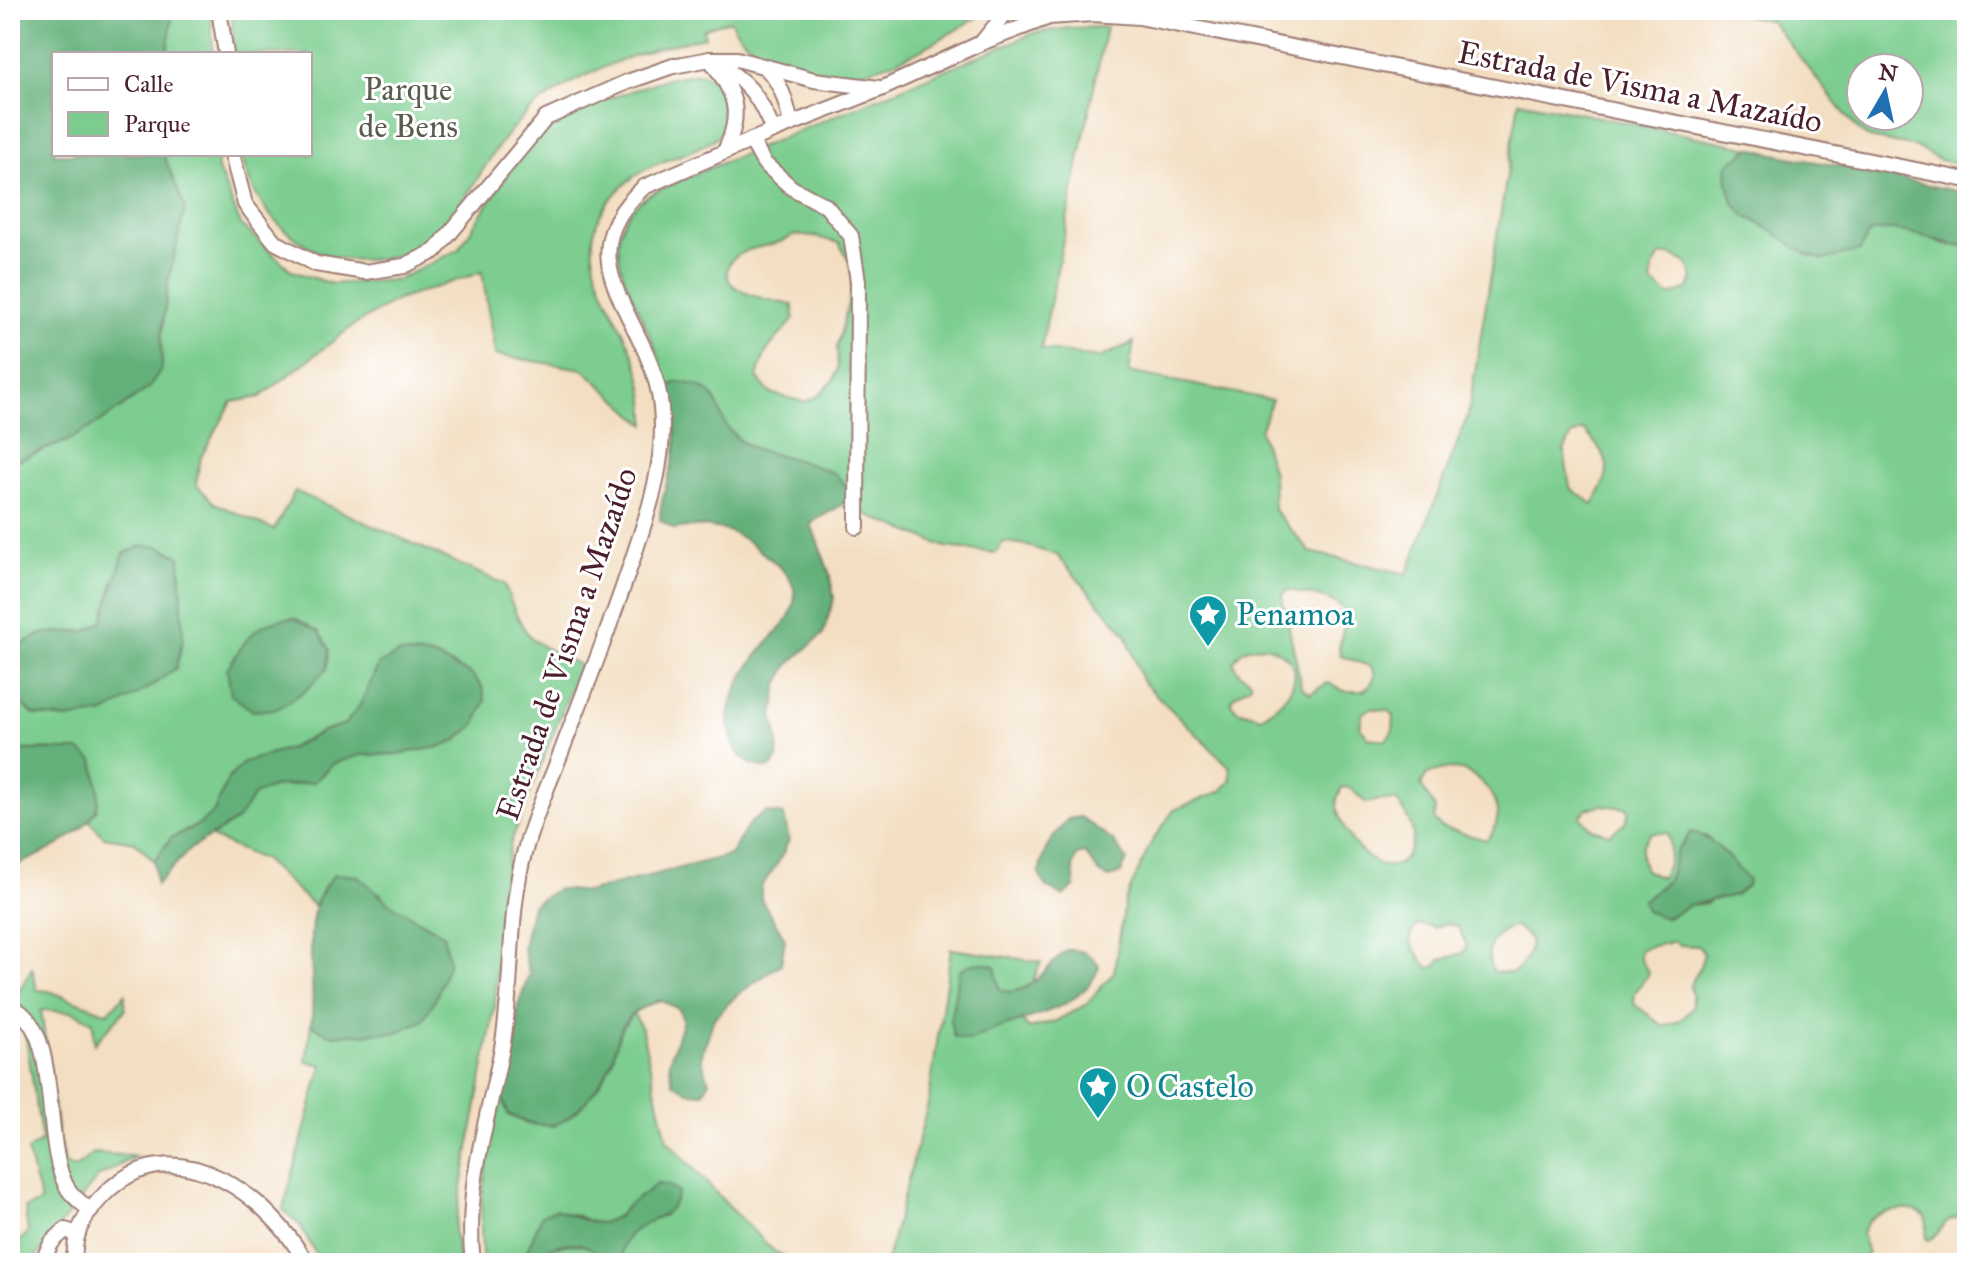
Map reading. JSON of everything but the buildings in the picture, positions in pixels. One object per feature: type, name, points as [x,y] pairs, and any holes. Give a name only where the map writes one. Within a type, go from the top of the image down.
[{"type":"street","points":[[219,10],[226,52]]},
{"type":"street","points":[[981,43],[1008,10]]},
{"type":"street","points":[[1116,10],[1139,17]]},
{"type":"street","name":"Estrada de Visma a Mazaído","points":[[473,1263],[470,1216],[474,1176],[508,1015],[512,925],[519,874],[533,826],[631,565],[655,490],[660,460],[663,436],[659,391],[647,351],[609,270],[608,238],[620,213],[644,187],[791,123],[883,88],[1048,14],[1139,17],[1967,180]]},
{"type":"street","points":[[233,156],[245,204],[275,242],[316,264],[365,272],[404,266],[435,251],[546,118],[627,82],[673,66],[710,59],[737,59],[814,80],[883,88]]},
{"type":"street","points":[[710,59],[738,75],[754,92],[773,131]]},
{"type":"street","points":[[710,59],[731,88],[737,108],[725,151]]},
{"type":"street","points":[[763,65],[786,97],[791,123]]},
{"type":"street","points":[[751,140],[764,163],[792,188],[826,206],[851,236],[858,295],[857,527]]},
{"type":"street","points":[[10,1006],[18,1009],[32,1023],[49,1077],[54,1146],[69,1190],[91,1211]]},
{"type":"street","points":[[73,1263],[78,1234],[103,1195],[120,1180],[140,1171],[174,1166],[205,1171],[237,1186],[267,1210],[306,1263]]},
{"type":"street","points":[[41,1263],[52,1242],[65,1230],[78,1234]]},
{"type":"green space","points":[[10,10],[173,10],[167,52],[52,52],[52,156],[164,156],[185,208],[168,281],[161,340],[162,367],[150,387],[105,419],[67,441],[10,463],[10,332],[16,327],[19,286],[10,277]]},
{"type":"green space","points":[[173,10],[211,10],[213,52],[167,52]]},
{"type":"green space","name":"Parque de Bens","points":[[232,10],[989,10],[911,54],[867,70],[824,72],[778,58],[747,42],[730,20],[703,29],[705,37],[661,47],[617,62],[556,92],[515,125],[463,201],[445,224],[423,243],[396,256],[363,260],[323,254],[285,230],[257,197],[242,156],[312,156],[312,52],[233,52]]},
{"type":"green space","points":[[1720,10],[1967,10],[1967,166],[1939,160],[1916,147],[1870,138],[1862,132],[1925,132],[1925,52],[1845,52],[1845,114],[1771,21]]},
{"type":"green space","points":[[1106,27],[1041,349],[1099,358],[1134,342],[1129,372],[1272,400],[1260,430],[1273,474],[1274,510],[1310,552],[1407,574],[1468,415],[1519,101],[1751,148],[1743,152],[1745,216],[1778,234],[1869,233],[1885,228],[1925,236],[1947,245],[1967,246],[1967,1216],[1946,1222],[1929,1240],[1926,1239],[1926,1220],[1917,1212],[1901,1210],[1877,1215],[1868,1221],[1862,1234],[1868,1253],[1859,1263],[886,1263],[928,1104],[951,949],[1041,962],[1018,1016],[1029,1029],[1056,1021],[1087,1004],[1114,972],[1125,901],[1151,843],[1174,810],[1221,791],[1231,780],[1230,767],[1142,681],[1126,634],[1057,555],[1003,542],[996,553],[946,547],[872,517],[845,502],[847,489],[834,473],[762,452],[740,441],[726,425],[671,385],[670,395],[656,350],[626,282],[618,246],[621,228],[630,211],[655,192],[1034,33]],"holes":[[[794,235],[839,243],[849,261],[852,275],[851,292],[837,347],[838,369],[833,381],[816,397],[804,402],[770,393],[757,378],[767,351],[794,319],[793,305],[744,292],[729,281],[727,273],[733,258]],[[1671,255],[1686,262],[1693,278],[1689,289],[1669,296],[1651,282],[1653,268],[1660,256]],[[1584,430],[1605,458],[1607,473],[1593,504],[1570,488],[1564,451],[1572,435]],[[1287,590],[1320,597],[1342,607],[1347,613],[1339,648],[1341,656],[1372,667],[1375,675],[1371,684],[1363,691],[1344,691],[1328,683],[1310,693],[1301,687],[1282,595]],[[1266,646],[1281,653],[1294,670],[1290,690],[1261,717],[1237,710],[1231,703],[1234,696],[1251,685],[1251,681],[1240,674],[1233,663],[1242,651]],[[1371,708],[1390,711],[1394,716],[1393,730],[1386,740],[1369,738],[1360,727],[1362,714]],[[1444,769],[1462,770],[1483,783],[1490,792],[1497,821],[1486,840],[1441,827],[1434,820],[1435,808],[1421,785],[1427,774]],[[1342,787],[1350,788],[1366,803],[1397,801],[1413,833],[1406,857],[1391,866],[1376,863],[1367,857],[1345,829],[1337,799]],[[1601,805],[1627,808],[1629,811],[1625,823],[1610,834],[1592,829],[1580,817],[1587,809]],[[1691,832],[1707,837],[1733,864],[1708,903],[1690,905],[1666,918],[1649,895],[1669,879],[1677,851]],[[1651,833],[1667,833],[1670,857],[1661,878],[1645,870],[1642,846]],[[1446,923],[1458,927],[1467,946],[1463,953],[1440,960],[1435,967],[1427,967],[1410,941],[1415,928],[1425,925],[1435,928]],[[1516,926],[1530,939],[1526,958],[1513,973],[1493,972],[1489,956],[1496,937]],[[1673,941],[1679,945],[1698,946],[1704,954],[1690,985],[1693,1006],[1680,1020],[1662,1025],[1634,1004],[1635,993],[1649,973],[1640,959],[1640,950]]]},
{"type":"green space","points":[[699,73],[719,82],[727,108],[724,134],[633,177],[607,203],[597,222],[593,241],[594,261],[599,280],[639,372],[646,425],[583,369],[495,355],[482,272],[397,300],[354,325],[260,397],[232,402],[201,457],[196,484],[214,503],[274,530],[295,491],[504,584],[523,628],[530,636],[548,650],[580,665],[511,842],[500,899],[495,1005],[454,1231],[460,1263],[320,1263],[301,1226],[283,1210],[322,1065],[306,1061],[311,1024],[329,1035],[397,1032],[443,934],[388,903],[380,893],[324,886],[314,906],[264,860],[211,837],[238,819],[254,795],[272,787],[295,785],[324,774],[332,764],[360,755],[397,754],[438,747],[483,688],[471,674],[433,657],[399,654],[379,664],[360,705],[345,724],[323,731],[291,748],[268,754],[228,779],[214,812],[200,824],[171,838],[154,861],[135,842],[104,837],[88,819],[97,809],[51,749],[22,750],[10,740],[10,694],[34,715],[66,719],[105,713],[176,668],[183,639],[180,557],[159,546],[142,546],[112,584],[110,604],[102,622],[87,631],[44,633],[21,644],[10,661],[10,463],[67,441],[105,419],[162,367],[161,340],[168,281],[185,208],[164,156],[217,156],[217,167],[241,225],[292,271],[332,284],[397,280],[458,250],[516,161],[553,124],[588,106],[665,79]]},
{"type":"green space","points":[[1751,148],[1967,193],[1967,246],[1906,232],[1881,230],[1869,233],[1860,251],[1823,260],[1806,254],[1745,216],[1733,202],[1727,179],[1728,164]]},
{"type":"green space","points":[[678,382],[695,385],[713,396],[724,422],[740,441],[834,473],[848,492],[842,504],[811,524],[829,572],[834,598],[823,634],[788,665],[778,685],[773,715],[778,742],[777,760],[770,768],[752,764],[739,754],[733,743],[729,716],[736,689],[759,653],[784,624],[795,594],[790,578],[779,566],[739,536],[709,527],[674,529],[660,520],[676,443],[671,385]]},
{"type":"green space","points":[[142,546],[159,546],[180,557],[183,639],[176,668],[105,713],[66,719],[34,715],[10,694],[10,661],[21,644],[45,633],[87,631],[102,622],[124,553]]},
{"type":"green space","points":[[295,618],[319,632],[330,650],[327,669],[305,691],[277,709],[253,711],[231,695],[227,669],[247,640],[262,626]]},
{"type":"green space","points":[[400,653],[433,656],[471,674],[483,688],[485,701],[475,725],[457,740],[438,747],[397,754],[360,755],[332,764],[314,782],[272,787],[254,795],[238,819],[190,849],[156,885],[154,861],[171,838],[200,824],[214,812],[228,779],[244,762],[291,748],[323,731],[345,724],[360,705],[379,664]]},
{"type":"green space","points":[[10,740],[23,750],[78,750],[93,760],[99,792],[95,811],[80,829],[45,852],[10,867]]},
{"type":"green space","points":[[766,812],[784,815],[789,840],[761,887],[761,899],[785,939],[781,964],[737,995],[714,1018],[701,1057],[709,1082],[703,1093],[689,1092],[673,1083],[669,1062],[683,1020],[679,1009],[660,1000],[638,1010],[627,1020],[606,1073],[585,1102],[568,1118],[544,1125],[508,1114],[501,1095],[514,1051],[518,1007],[529,974],[523,947],[532,905],[557,889],[587,892],[730,855],[750,823]]},
{"type":"green space","points":[[1081,817],[1114,842],[1127,860],[1121,873],[1109,878],[1099,873],[1085,853],[1077,855],[1073,867],[1075,886],[1063,896],[1046,887],[1039,874],[1052,838],[1068,819]]},
{"type":"green space","points":[[1691,832],[1722,851],[1748,879],[1747,886],[1735,895],[1690,905],[1666,918],[1647,912],[1642,901],[1669,879],[1677,851]]},
{"type":"green space","points":[[335,874],[358,876],[389,903],[443,934],[449,962],[436,998],[422,1021],[397,1032],[329,1035],[311,1024],[311,927],[315,908]]},
{"type":"green space","points":[[1067,950],[1086,953],[1099,966],[1091,983],[1078,996],[1042,1014],[970,1041],[954,1037],[950,1021],[959,971],[972,964],[990,964],[995,966],[1000,990],[1020,990],[1037,979]]},
{"type":"green space","points":[[32,968],[37,990],[49,991],[108,1013],[125,994],[125,1010],[94,1044],[93,1022],[73,1012],[41,1010],[65,1165],[75,1168],[93,1153],[136,1156],[98,1177],[31,1263],[10,1263],[10,1249],[28,1233],[25,1208],[41,1202],[27,1151],[42,1141],[24,1027],[10,1023],[10,1007]]},
{"type":"green space","points":[[633,1013],[641,1027],[667,1140],[776,1253],[799,1263],[627,1263],[621,1254],[627,1238],[636,1228],[664,1215],[657,1184],[629,1208],[605,1222],[595,1223],[567,1214],[542,1216],[522,1263],[483,1263],[482,1199],[501,1095],[509,1115],[527,1124],[554,1126],[577,1111],[612,1062],[618,1034]]},
{"type":"green space","points":[[657,1184],[678,1192],[674,1204],[667,1212],[632,1232],[621,1253],[627,1263],[607,1263],[592,1249],[568,1243],[551,1247],[532,1263],[522,1263],[542,1215],[556,1209],[589,1222],[602,1223],[618,1217],[627,1206]]},
{"type":"green space","points":[[576,1244],[592,1248],[607,1263],[532,1263],[551,1248]]},
{"type":"place","name":"Penamoa","points":[[1208,648]]},
{"type":"place","name":"O Castelo","points":[[1098,1120]]}]
